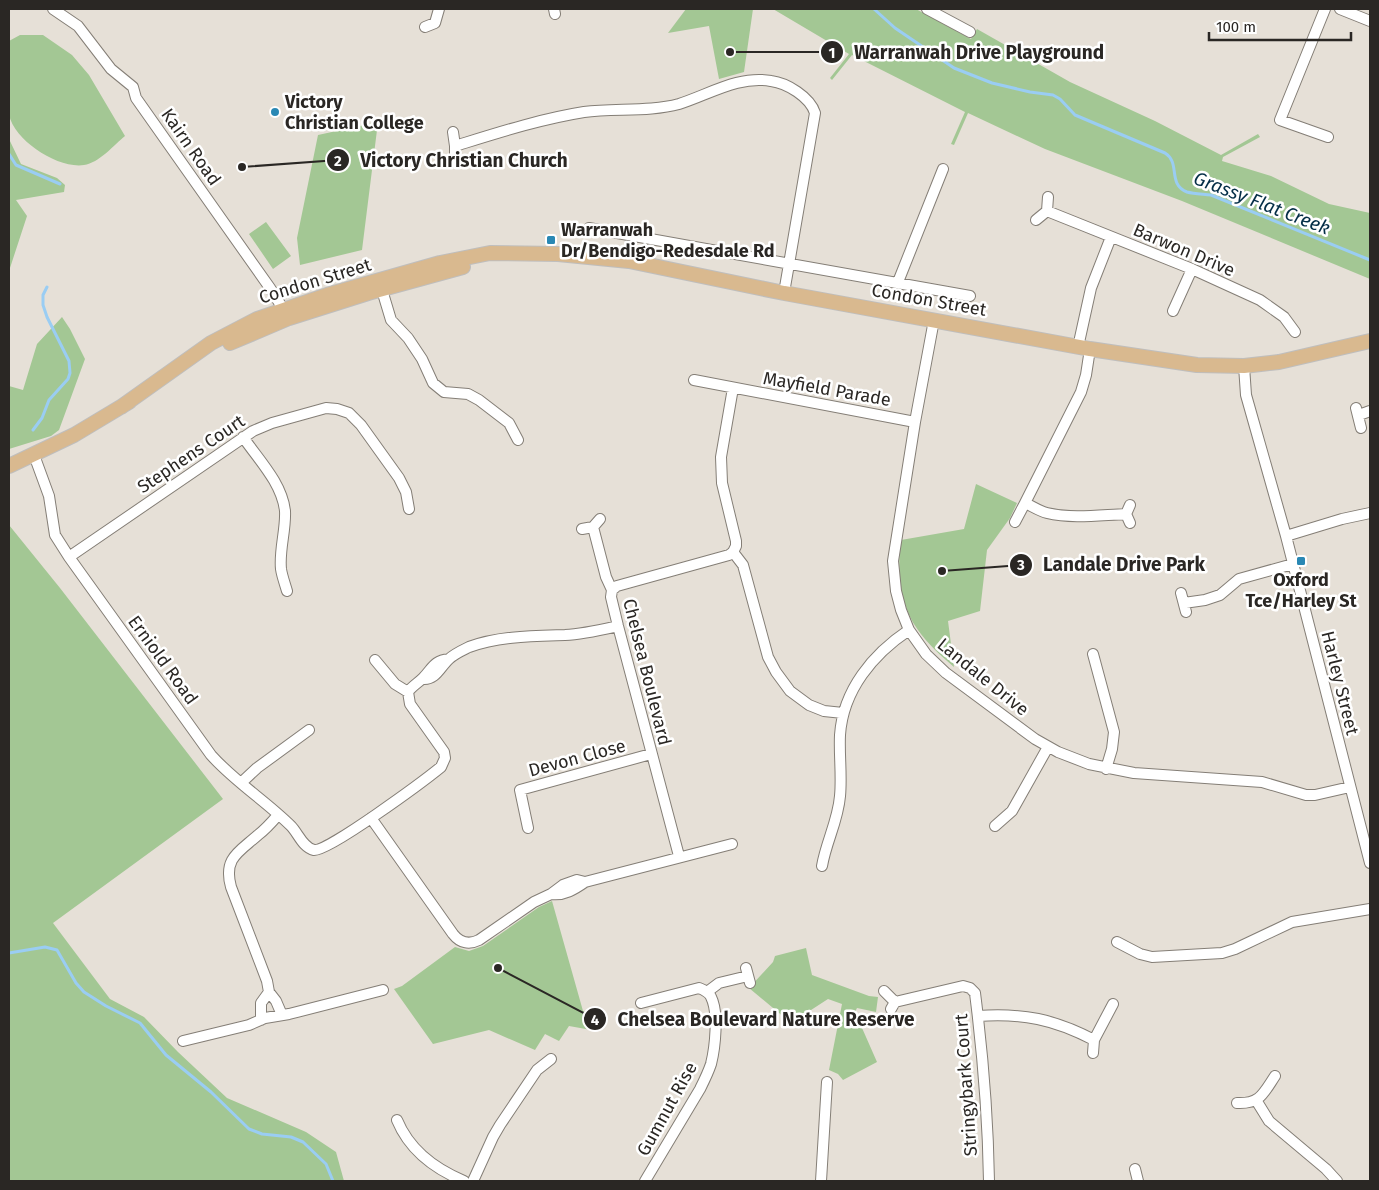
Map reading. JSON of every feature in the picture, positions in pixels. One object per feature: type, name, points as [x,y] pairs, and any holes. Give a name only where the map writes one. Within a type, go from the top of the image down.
[{"type":"main road","name":"Condon Street","points":[[9,466],[74,435],[217,350],[327,295],[440,263],[490,253],[601,257],[629,261],[784,293],[1084,348],[1196,365],[1244,366],[1279,362],[1370,341]]},
{"type":"main road","name":"Condon Street","points":[[286,314],[480,263],[544,254]]},
{"type":"main road","name":"Condon Street","points":[[1308,356],[1370,332]]},
{"type":"street","name":"Kairn Road","points":[[53,9],[78,26],[112,69],[133,87],[136,98],[286,314]]},
{"type":"street","points":[[425,27],[435,23],[439,9]]},
{"type":"street","points":[[927,9],[970,32]]},
{"type":"street","points":[[1325,9],[1280,120],[1328,137]]},
{"type":"street","points":[[1340,9],[1370,20]]},
{"type":"street","points":[[455,146],[522,125],[585,112],[679,104],[728,85],[760,80],[782,84],[817,105],[784,293]]},
{"type":"street","points":[[454,132],[455,157]]},
{"type":"street","points":[[898,282],[943,168]]},
{"type":"street","points":[[1036,220],[1047,211],[1048,197]]},
{"type":"street","name":"Barwon Drive","points":[[1047,211],[1192,269],[1243,298],[1273,308],[1288,321],[1294,332]]},
{"type":"street","name":"Condon Street","points":[[589,228],[970,296]]},
{"type":"street","name":"Barwon Drive","points":[[1015,522],[1080,392],[1086,375],[1084,348],[1091,288],[1111,237]]},
{"type":"street","points":[[1173,312],[1192,269]]},
{"type":"street","points":[[382,290],[388,315],[394,325],[408,338],[422,359],[433,383],[444,392],[468,394],[479,400],[509,424],[518,440]]},
{"type":"street","name":"Landale Drive","points":[[934,320],[915,422],[893,562],[896,591],[909,630],[926,654],[940,668],[1048,747],[1073,759],[1106,769],[1134,773],[1262,782],[1306,795],[1315,795],[1350,787]]},
{"type":"street","name":"Harley Street","points":[[1244,366],[1246,395],[1286,536],[1370,863]]},
{"type":"street","name":"Mayfield Parade","points":[[694,380],[915,422]]},
{"type":"street","points":[[733,388],[720,457],[722,483],[736,541],[733,552],[743,566],[768,657],[776,672],[790,690],[809,705],[824,711],[843,713]]},
{"type":"street","name":"Stephens Court","points":[[69,557],[243,437],[266,425],[326,408],[344,411],[357,420],[399,478],[406,492],[409,509]]},
{"type":"street","points":[[1361,428],[1358,411],[1370,411]]},
{"type":"street","points":[[243,437],[277,487],[283,504],[285,520],[281,563],[287,591]]},
{"type":"street","name":"Erniold Road","points":[[34,455],[49,496],[55,535],[206,749],[225,770],[291,827],[307,847],[316,850],[327,846],[371,818]]},
{"type":"street","points":[[1026,502],[1045,513],[1059,515],[1129,514]]},
{"type":"street","points":[[1286,536],[1342,519],[1370,513]]},
{"type":"street","points":[[582,529],[596,523],[606,577],[612,590]]},
{"type":"street","name":"Chelsea Boulevard","points":[[679,856],[618,626],[611,597],[612,590],[617,586],[729,555],[733,552]]},
{"type":"street","points":[[1184,603],[1206,600],[1220,594],[1238,580],[1293,564]]},
{"type":"street","points":[[408,692],[423,679],[432,678],[449,659],[468,648],[535,635],[590,633],[618,626]]},
{"type":"street","points":[[822,866],[841,795],[840,734],[843,713],[856,684],[872,662],[895,640],[909,630]]},
{"type":"street","points":[[1094,654],[1114,732],[1112,749],[1106,769]]},
{"type":"street","points":[[374,658],[395,684],[408,692],[410,704],[444,752],[444,762],[436,771],[371,818],[453,934],[464,942],[472,943],[480,940],[534,902],[551,894],[568,882],[577,880],[585,882],[679,856],[732,844]]},
{"type":"street","points":[[241,784],[258,768],[309,730]]},
{"type":"street","points":[[995,826],[1012,811],[1048,747]]},
{"type":"street","name":"Devon Close","points":[[528,828],[520,790],[651,754]]},
{"type":"street","points":[[278,816],[259,835],[236,853],[230,863],[229,873],[231,887],[267,981],[269,992],[276,1001],[282,1015]]},
{"type":"street","points":[[1117,942],[1140,954],[1152,957],[1222,953],[1235,949],[1292,922],[1370,909]]},
{"type":"street","points":[[641,1003],[694,988],[707,992],[719,983],[748,976]]},
{"type":"street","name":"Stringybark Court","points":[[884,991],[893,1005],[959,987],[970,988],[975,993],[988,1137],[989,1181]]},
{"type":"street","points":[[183,1041],[383,990]]},
{"type":"street","points":[[261,1020],[261,1003],[269,992]]},
{"type":"street","name":"Gumnut Rise","points":[[645,1181],[700,1089],[711,1063],[715,1039],[714,1012],[711,997],[707,992]]},
{"type":"street","points":[[1093,1053],[1094,1040],[1113,1004]]},
{"type":"street","points":[[978,1016],[1005,1014],[1036,1017],[1068,1028],[1094,1040]]},
{"type":"street","points":[[473,1181],[500,1125],[537,1070],[551,1059]]},
{"type":"street","points":[[1237,1103],[1250,1103],[1262,1096],[1274,1076]]},
{"type":"street","points":[[822,1181],[828,1082]]},
{"type":"street","points":[[1256,1100],[1269,1121],[1326,1169],[1337,1181]]},
{"type":"street","points":[[397,1120],[402,1133],[415,1149],[444,1171],[464,1181]]},
{"type":"street","points":[[1135,1168],[1138,1181]]},
{"type":"green space","points":[[686,9],[753,9],[744,72],[719,79],[709,26],[668,33]]},
{"type":"green space","points":[[773,9],[916,9],[971,39],[977,29],[1070,82],[1155,121],[1221,155],[1258,134],[1260,137],[1223,157],[1222,161],[1271,176],[1329,204],[1370,213],[1370,279],[1182,201],[1045,149],[968,113],[954,145],[951,144],[965,112],[852,55],[832,80],[830,78],[849,54]]},
{"type":"green space","points":[[20,35],[43,35],[72,55],[89,75],[125,136],[90,164],[74,165],[50,158],[29,143],[13,125],[8,110],[9,41]]},
{"type":"green space","points":[[378,122],[362,250],[300,265],[297,238],[318,135]]},
{"type":"green space","points":[[9,139],[21,164],[57,178],[65,185],[64,192],[16,200],[27,216],[9,271]]},
{"type":"green space","points":[[266,222],[291,256],[273,269],[249,234]]},
{"type":"green space","points":[[62,317],[85,359],[59,430],[51,436],[9,449],[9,386],[23,390],[37,344]]},
{"type":"green space","points":[[976,484],[1017,503],[1010,518],[987,550],[980,611],[948,621],[954,667],[922,635],[907,609],[903,598],[900,575],[901,540],[964,529]]},
{"type":"green space","points":[[9,525],[223,799],[53,923],[110,999],[144,1017],[227,1098],[306,1132],[336,1152],[344,1181],[9,1181]]},
{"type":"green space","points":[[552,901],[583,1011],[592,1011],[597,1031],[569,1026],[559,1041],[545,1034],[535,1050],[489,1030],[433,1044],[394,989],[402,986],[455,947],[469,951],[483,946],[539,907]]},
{"type":"green space","points":[[806,948],[812,975],[869,996],[878,997],[876,1012],[857,1008],[855,1012],[877,1062],[843,1080],[838,1074],[829,1070],[842,1004],[828,999],[791,1023],[749,988],[773,962],[775,956]]},
{"type":"waterway","name":"Grassy Flat Creek","points":[[874,9],[895,28],[954,68],[992,83],[1053,95],[1060,99],[1075,115],[1165,153],[1172,162],[1177,184],[1187,192],[1211,195],[1370,260]]},
{"type":"waterway","points":[[9,154],[16,165],[60,184]]},
{"type":"waterway","points":[[33,430],[42,418],[49,400],[68,379],[70,373],[69,361],[43,305],[43,295],[47,287]]},
{"type":"waterway","points":[[9,953],[45,947],[57,950],[76,983],[84,992],[106,1006],[140,1023],[166,1055],[211,1092],[249,1129],[262,1134],[291,1137],[303,1142],[326,1164],[333,1181]]},
{"type":"place","name":"Warranwah Drive Playground","points":[[730,52]]},
{"type":"place","name":"Victory Christian College","points":[[275,112]]},
{"type":"place","name":"Victory Christian Church","points":[[242,167]]},
{"type":"place","name":"Warranwah Dr/Bendigo-Redesdale Rd","points":[[551,240]]},
{"type":"place","name":"Oxford Tce/Harley St","points":[[1301,561]]},
{"type":"place","name":"Landale Drive Park","points":[[942,571]]},
{"type":"place","name":"Chelsea Boulevard Nature Reserve","points":[[498,968]]}]
